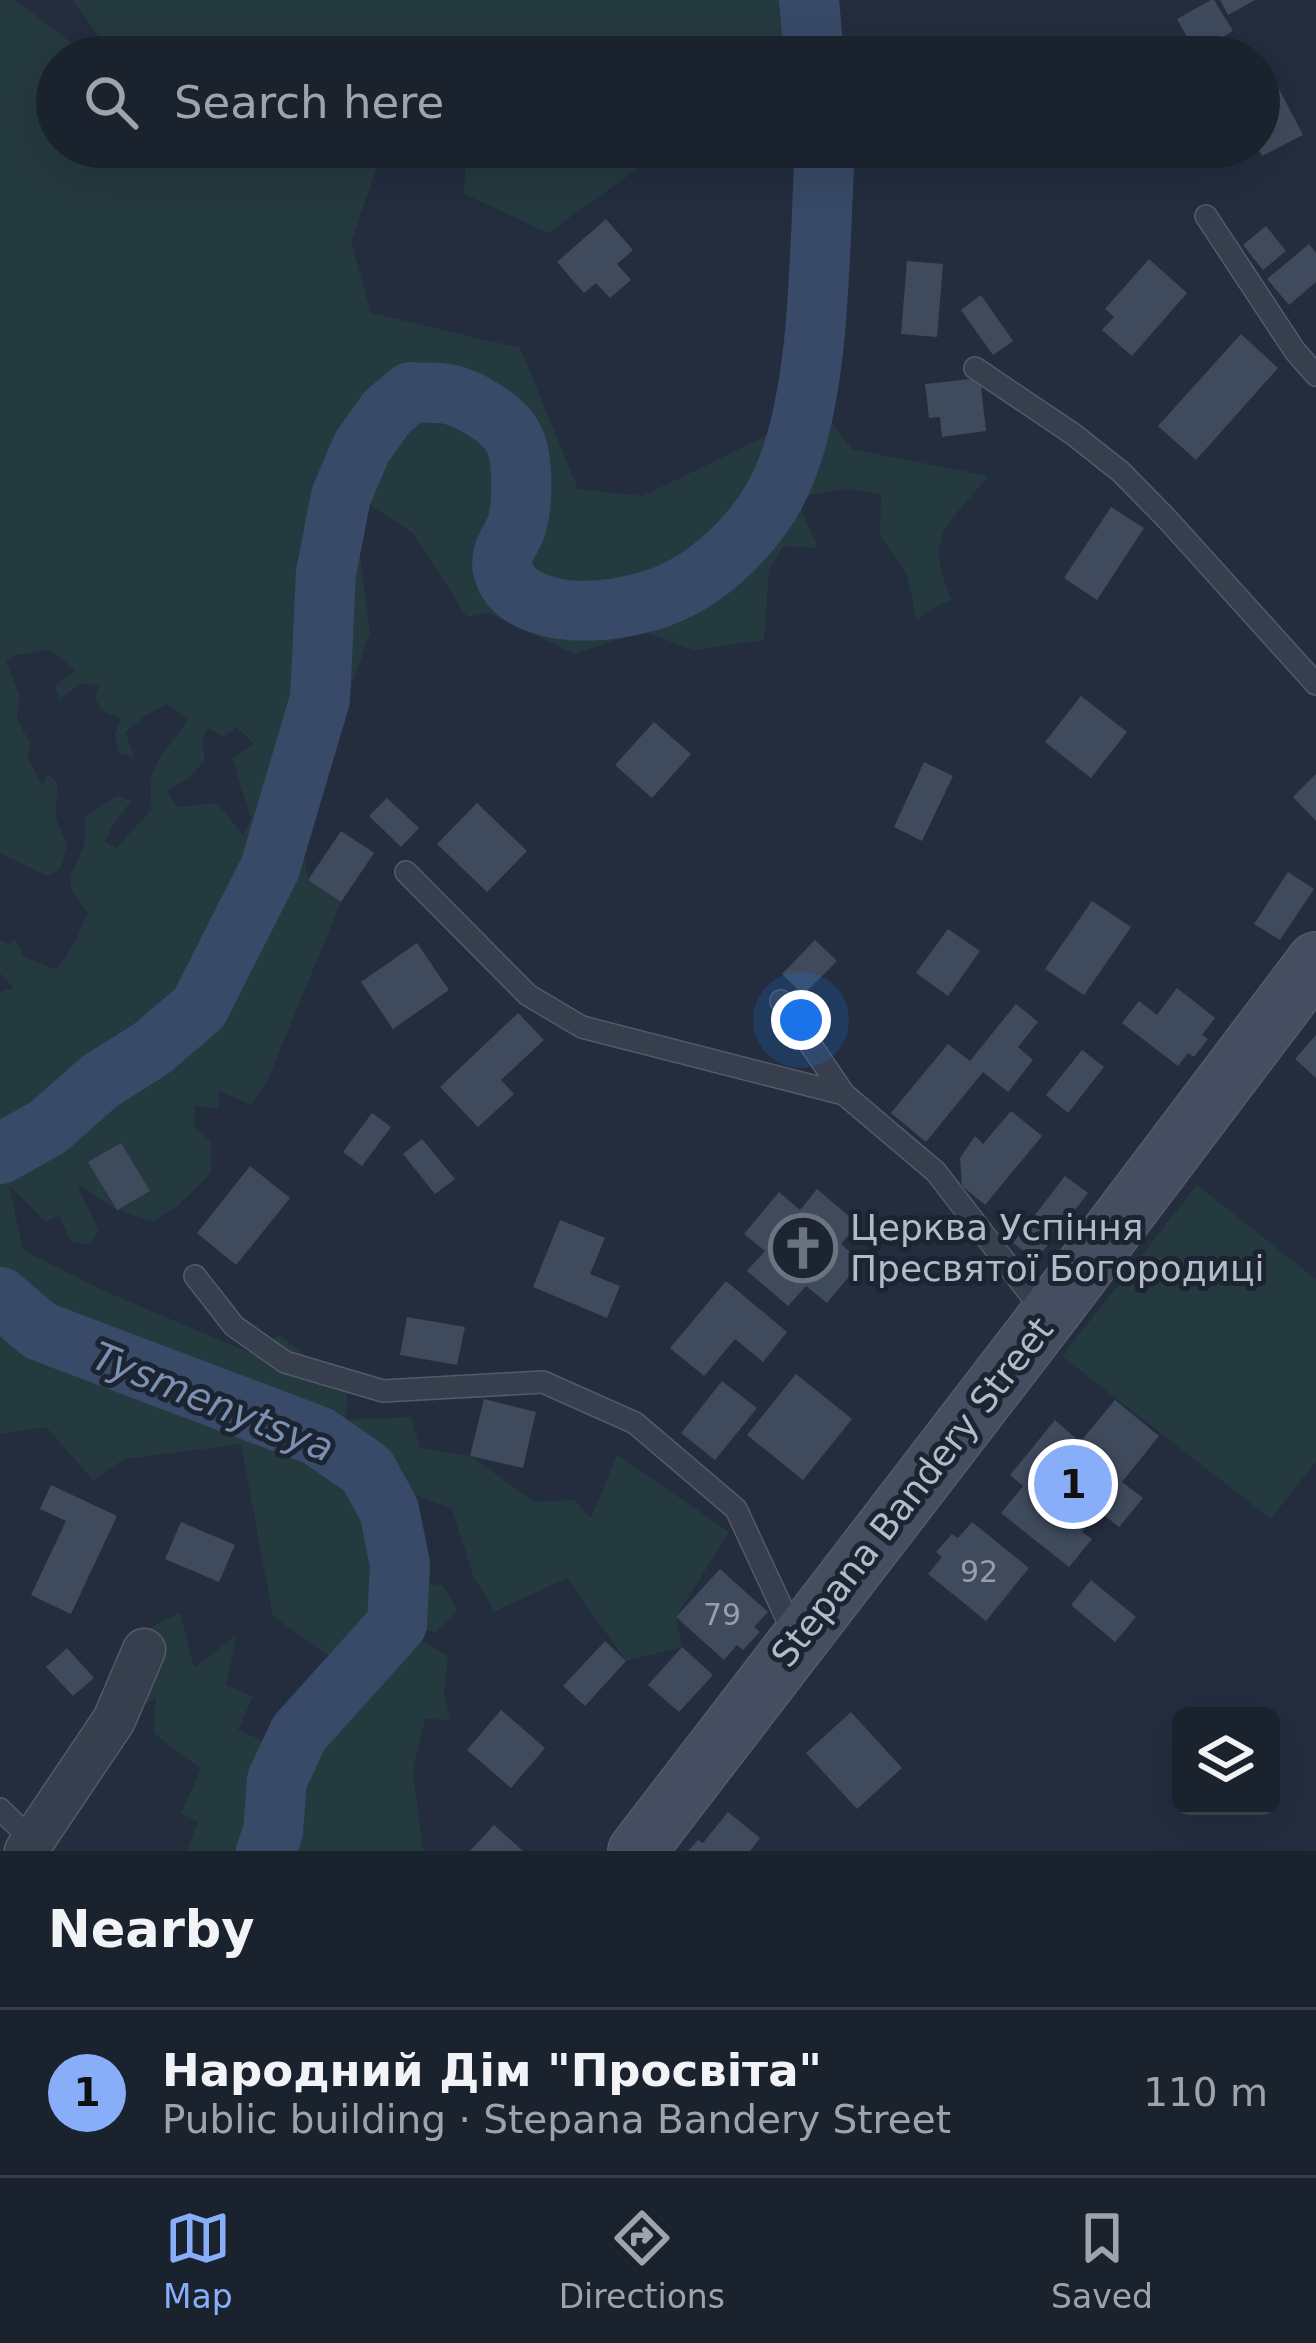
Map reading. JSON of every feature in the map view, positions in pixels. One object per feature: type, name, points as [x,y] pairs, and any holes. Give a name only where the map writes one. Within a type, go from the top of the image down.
[{"type":"main road","name":"Stepana Bandery Street","points":[[637,1851],[1316,961]]},
{"type":"street","points":[[30,1846],[114,1720],[144,1650]]},
{"type":"lane","points":[[1206,216],[1295,351],[1316,375]]},
{"type":"lane","points":[[975,368],[1121,472],[1316,684]]},
{"type":"lane","points":[[406,872],[528,995],[582,1027],[844,1094]]},
{"type":"lane","points":[[782,1001],[844,1094],[936,1172],[1048,1316]]},
{"type":"lane","points":[[195,1276],[234,1326],[285,1362],[383,1391],[543,1382],[635,1424],[736,1509],[797,1641]]},
{"type":"lane","points":[[0,1809],[30,1846]]},
{"type":"green space","points":[[0,0],[15,0],[62,36],[36,36],[36,168],[378,168],[351,242],[371,313],[520,348],[578,489],[643,496],[821,409],[852,449],[988,476],[951,520],[940,545],[939,560],[952,600],[917,620],[906,572],[880,535],[881,495],[848,488],[796,498],[818,548],[783,546],[769,570],[764,640],[694,650],[642,631],[575,654],[489,613],[467,617],[413,533],[361,499],[359,549],[370,632],[300,838],[308,880],[341,902],[268,1079],[251,1105],[218,1090],[219,1109],[195,1106],[194,1126],[211,1143],[211,1173],[177,1206],[153,1221],[117,1210],[76,1183],[99,1230],[90,1245],[70,1241],[59,1215],[46,1222],[9,1185],[23,1250],[102,1290],[248,1352],[280,1335],[347,1391],[346,1420],[411,1417],[420,1448],[470,1456],[535,1502],[574,1500],[591,1518],[617,1455],[729,1532],[676,1617],[682,1647],[626,1661],[567,1578],[495,1611],[474,1578],[452,1509],[397,1488],[389,1576],[443,1586],[457,1610],[436,1632],[391,1624],[448,1656],[444,1694],[450,1720],[425,1719],[413,1770],[423,1851],[187,1851],[198,1821],[181,1813],[201,1769],[153,1733],[156,1698],[132,1711],[137,1638],[180,1613],[194,1667],[236,1636],[226,1685],[253,1697],[238,1730],[268,1743],[333,1659],[273,1616],[241,1444],[124,1459],[93,1480],[46,1427],[0,1434],[0,992],[13,988],[0,973],[0,940],[9,944],[15,939],[24,957],[57,970],[88,912],[71,883],[85,838],[85,817],[117,796],[131,801],[105,842],[116,848],[152,809],[154,769],[188,719],[167,704],[125,732],[134,757],[119,753],[115,734],[121,718],[103,711],[95,699],[99,686],[82,683],[60,699],[55,686],[75,670],[50,649],[16,655],[6,662],[19,694],[17,720],[30,742],[27,757],[43,786],[47,773],[57,783],[56,819],[67,846],[61,867],[47,876],[0,853]],"holes":[[[237,727],[254,744],[232,758],[251,818],[244,836],[217,803],[177,807],[167,791],[189,778],[205,760],[202,740],[208,728],[223,737]]]},
{"type":"green space","points":[[72,0],[793,0],[797,36],[99,36]]},
{"type":"green space","points":[[465,168],[639,168],[548,233],[464,194]]},
{"type":"green space","points":[[1197,1185],[1316,1279],[1316,1461],[1271,1519],[1062,1356]]},
{"type":"building","points":[[1214,0],[1233,31],[1225,36],[1186,36],[1177,19]]},
{"type":"building","points":[[1220,0],[1255,0],[1228,15]]},
{"type":"building","points":[[1280,91],[1303,135],[1280,147]]},
{"type":"building","points":[[606,219],[633,250],[617,264],[631,280],[610,298],[596,283],[584,293],[557,262]]},
{"type":"building","points":[[1266,226],[1286,251],[1263,270],[1243,245]]},
{"type":"building","points":[[1309,244],[1316,253],[1316,282],[1289,305],[1267,279]]},
{"type":"building","points":[[1149,259],[1187,293],[1132,356],[1102,330],[1114,317],[1105,309]]},
{"type":"building","points":[[907,261],[943,264],[937,337],[901,334]]},
{"type":"building","points":[[981,295],[1013,341],[993,355],[961,310]]},
{"type":"building","points":[[1241,334],[1278,368],[1196,460],[1158,426]]},
{"type":"building","points":[[980,378],[986,431],[942,437],[940,417],[929,418],[925,384]]},
{"type":"building","points":[[1111,507],[1144,528],[1097,600],[1064,578]]},
{"type":"building","points":[[1081,696],[1127,732],[1091,778],[1045,742]]},
{"type":"building","points":[[654,722],[691,754],[652,798],[615,765]]},
{"type":"building","points":[[924,762],[953,776],[922,841],[894,827]]},
{"type":"building","points":[[1316,774],[1316,821],[1293,797]]},
{"type":"building","points":[[387,798],[419,828],[401,847],[369,816]]},
{"type":"building","points":[[477,803],[527,851],[487,892],[437,844]]},
{"type":"building","points":[[341,831],[374,853],[341,902],[308,880]]},
{"type":"building","points":[[1288,872],[1314,889],[1280,940],[1254,924]]},
{"type":"building","points":[[1092,901],[1131,927],[1084,995],[1045,969]]},
{"type":"building","points":[[948,929],[980,951],[948,996],[916,973]]},
{"type":"building","points":[[815,940],[837,961],[803,995],[782,974]]},
{"type":"building","points":[[417,943],[449,990],[393,1029],[361,982]]},
{"type":"building","points":[[1177,988],[1215,1018],[1202,1035],[1208,1039],[1194,1057],[1188,1053],[1178,1066],[1122,1023],[1139,1001],[1157,1015]]},
{"type":"building","points":[[1016,1004],[1038,1022],[1018,1047],[1033,1060],[1008,1092],[983,1072],[926,1142],[891,1113],[948,1044],[970,1061]]},
{"type":"building","points":[[518,1013],[544,1040],[501,1080],[514,1094],[478,1127],[440,1087]]},
{"type":"building","points":[[1316,1035],[1316,1078],[1295,1059]]},
{"type":"building","points":[[1082,1050],[1104,1067],[1068,1113],[1046,1095]]},
{"type":"building","points":[[1011,1111],[1042,1136],[985,1205],[962,1186],[960,1158],[975,1136],[983,1144]]},
{"type":"building","points":[[372,1113],[391,1127],[362,1166],[343,1152]]},
{"type":"building","points":[[422,1139],[455,1179],[435,1194],[403,1154]]},
{"type":"building","points":[[121,1143],[150,1191],[117,1210],[88,1162]]},
{"type":"building","points":[[250,1166],[290,1198],[236,1265],[197,1233]]},
{"type":"building","points":[[1065,1176],[1088,1193],[1036,1260],[1013,1243]]},
{"type":"building","name":"Церква Успіння Пресвятої Богородиці","points":[[817,1189],[858,1224],[841,1244],[861,1262],[827,1303],[806,1286],[788,1306],[747,1271],[765,1251],[744,1234],[779,1192],[800,1210]]},
{"type":"building","points":[[560,1220],[605,1238],[590,1274],[620,1286],[607,1318],[533,1287]]},
{"type":"building","points":[[726,1281],[787,1332],[763,1362],[735,1339],[704,1376],[670,1348]]},
{"type":"building","points":[[407,1317],[465,1327],[457,1365],[400,1355]]},
{"type":"building","points":[[796,1374],[852,1419],[803,1480],[747,1435]]},
{"type":"building","points":[[722,1381],[757,1408],[715,1460],[681,1433]]},
{"type":"building","points":[[484,1399],[536,1412],[523,1468],[470,1456]]},
{"type":"building","points":[[1115,1400],[1159,1436],[1122,1482],[1143,1498],[1119,1527],[1099,1511],[1082,1532],[1092,1539],[1069,1567],[1001,1513],[1023,1486],[1010,1475],[1055,1420],[1080,1442]]},
{"type":"building","points":[[51,1485],[117,1516],[71,1614],[31,1595],[66,1521],[40,1509]]},
{"type":"building","points":[[181,1522],[235,1545],[219,1582],[165,1559]]},
{"type":"building","points":[[972,1522],[1029,1568],[986,1621],[928,1574],[942,1557],[936,1552]]},
{"type":"building","points":[[720,1569],[768,1612],[754,1627],[760,1632],[743,1650],[737,1645],[724,1660],[676,1617]]},
{"type":"building","points":[[1091,1580],[1136,1617],[1115,1642],[1071,1605]]},
{"type":"building","points":[[605,1641],[626,1661],[585,1706],[563,1686]]},
{"type":"building","points":[[682,1647],[713,1675],[679,1712],[648,1685]]},
{"type":"building","points":[[67,1648],[94,1678],[73,1696],[46,1667]]},
{"type":"building","points":[[501,1710],[545,1748],[511,1788],[467,1750]]},
{"type":"building","points":[[851,1712],[902,1768],[857,1809],[806,1753]]},
{"type":"building","points":[[728,1812],[760,1838],[750,1851],[688,1851],[698,1840],[703,1843]]},
{"type":"building","points":[[494,1825],[523,1851],[470,1851]]},
{"type":"waterway","name":"Tysmenytsya","points":[[809,0],[812,36]]},
{"type":"waterway","name":"Tysmenytsya","points":[[0,1154],[48,1127],[100,1081],[151,1049],[199,1008],[270,868],[320,699],[326,573],[341,496],[362,447],[387,412],[411,392],[448,394],[466,400],[509,431],[521,467],[521,501],[503,570],[521,595],[563,609],[613,609],[649,601],[693,581],[733,549],[766,510],[799,432],[812,358],[824,168]]},
{"type":"waterway","name":"Tysmenytsya","points":[[0,1297],[40,1331],[318,1436],[367,1470],[389,1510],[400,1564],[397,1624],[299,1733],[277,1780],[273,1832],[266,1851]]},
{"type":"place","name":"Церква Успіння Пресвятої Богородиці","points":[[803,1248]]},
{"type":"place","name":"Народний Дім \"Просвіта\"","points":[[1073,1484]]}]
